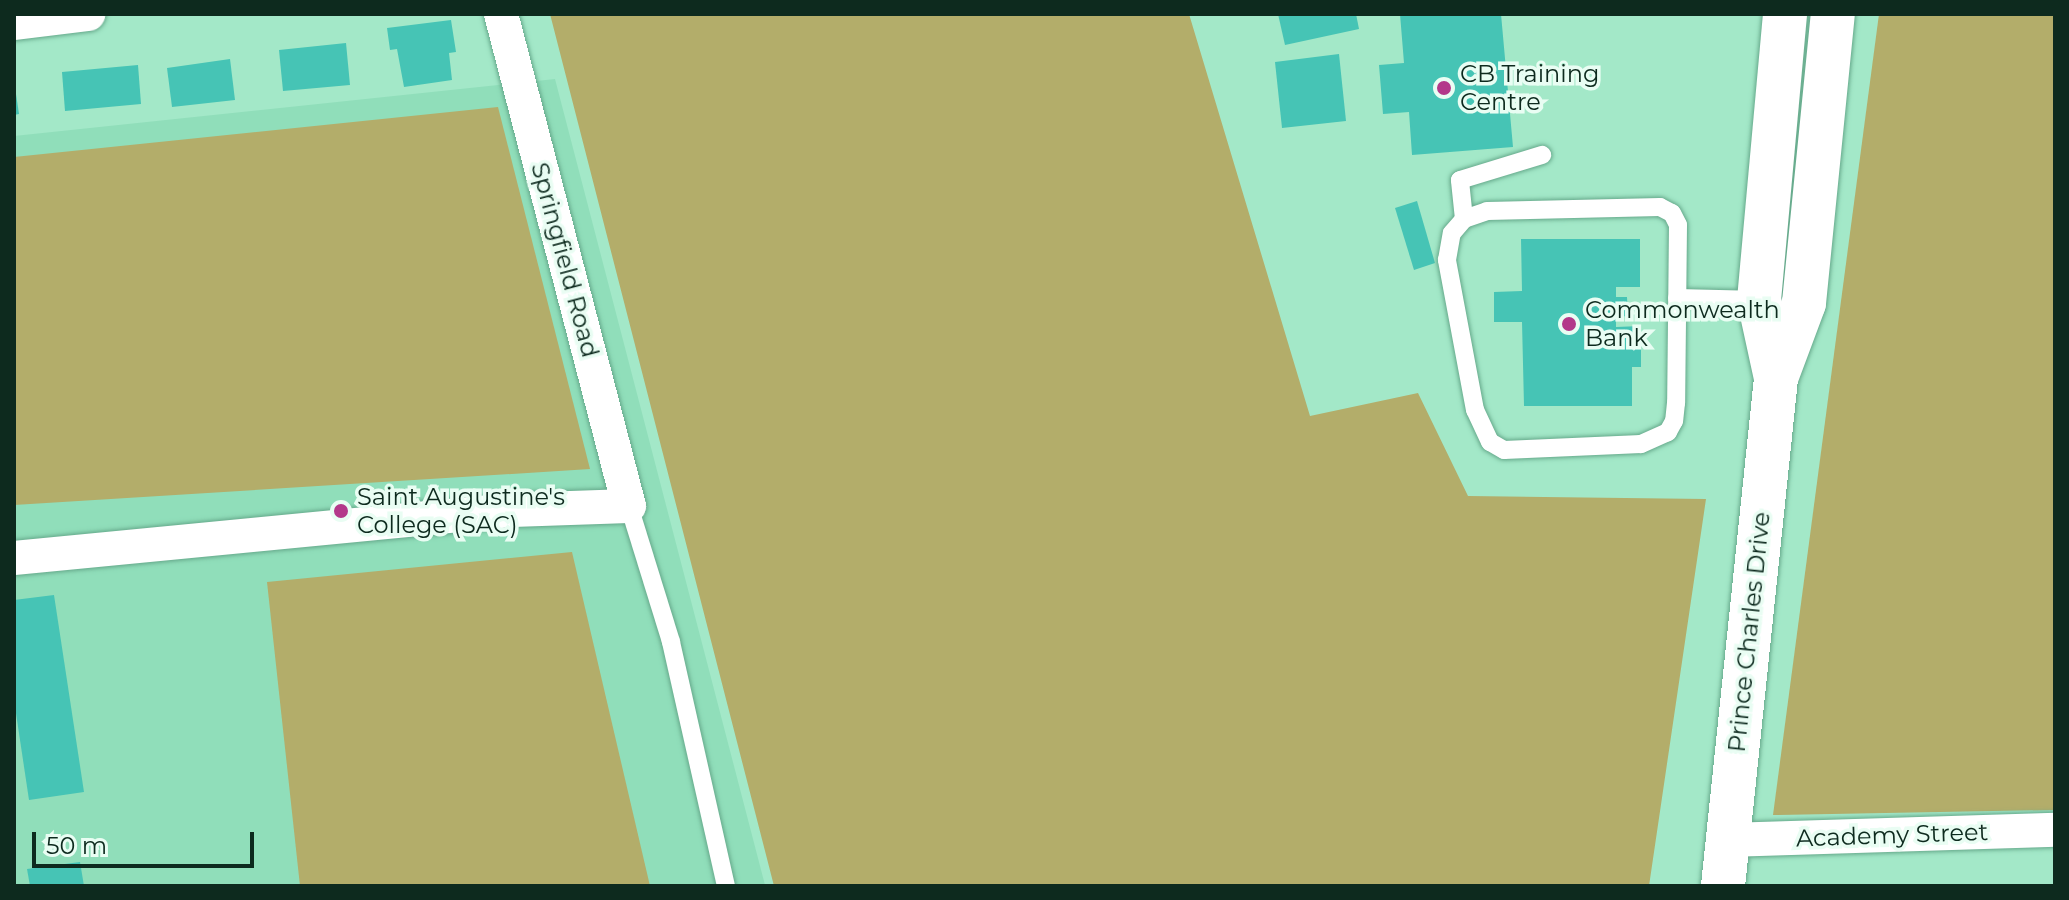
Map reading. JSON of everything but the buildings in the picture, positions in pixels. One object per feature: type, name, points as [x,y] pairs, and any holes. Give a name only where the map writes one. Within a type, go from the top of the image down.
[{"type":"highway","name":"Prince Charles Drive","points":[[1723,886],[1776,378],[1781,301],[1785,14]]},
{"type":"highway","name":"Prince Charles Drive","points":[[1781,301],[1833,14]]},
{"type":"street","points":[[14,23],[88,14]]},
{"type":"street","name":"Springfield Road","points":[[501,14],[629,506]]},
{"type":"street","points":[[14,558],[512,510],[629,506]]},
{"type":"street","name":"Academy Street","points":[[1728,840],[2055,830]]},
{"type":"lane","points":[[1464,219],[1460,180],[1542,155]]},
{"type":"lane","points":[[1666,209],[1678,225],[1677,298],[1676,403],[1668,432],[1641,444],[1504,450],[1490,442],[1475,410],[1447,260],[1452,233],[1464,219],[1487,211],[1666,209]]},
{"type":"lane","points":[[1677,298],[1781,301]]},
{"type":"lane","points":[[629,506],[671,642],[726,886]]},
{"type":"shaded area","points":[[550,14],[1189,14],[1310,416],[1418,393],[1468,496],[1706,499],[1649,886],[774,886]]},
{"type":"shaded area","points":[[1879,14],[2055,14],[2055,810],[1773,815]]},
{"type":"shaded area","name":"Saint Augustine's College (SAC)","points":[[555,79],[765,885],[775,886],[14,886],[14,136]]},
{"type":"shaded area","points":[[498,107],[590,469],[14,505],[14,157]]},
{"type":"shaded area","points":[[572,552],[650,886],[300,886],[267,582]]},
{"type":"place","name":"CB Training Centre","points":[[1444,88]]},
{"type":"place","name":"Commonwealth Bank","points":[[1569,324]]},
{"type":"place","name":"Saint Augustine's College (SAC)","points":[[341,511]]}]
